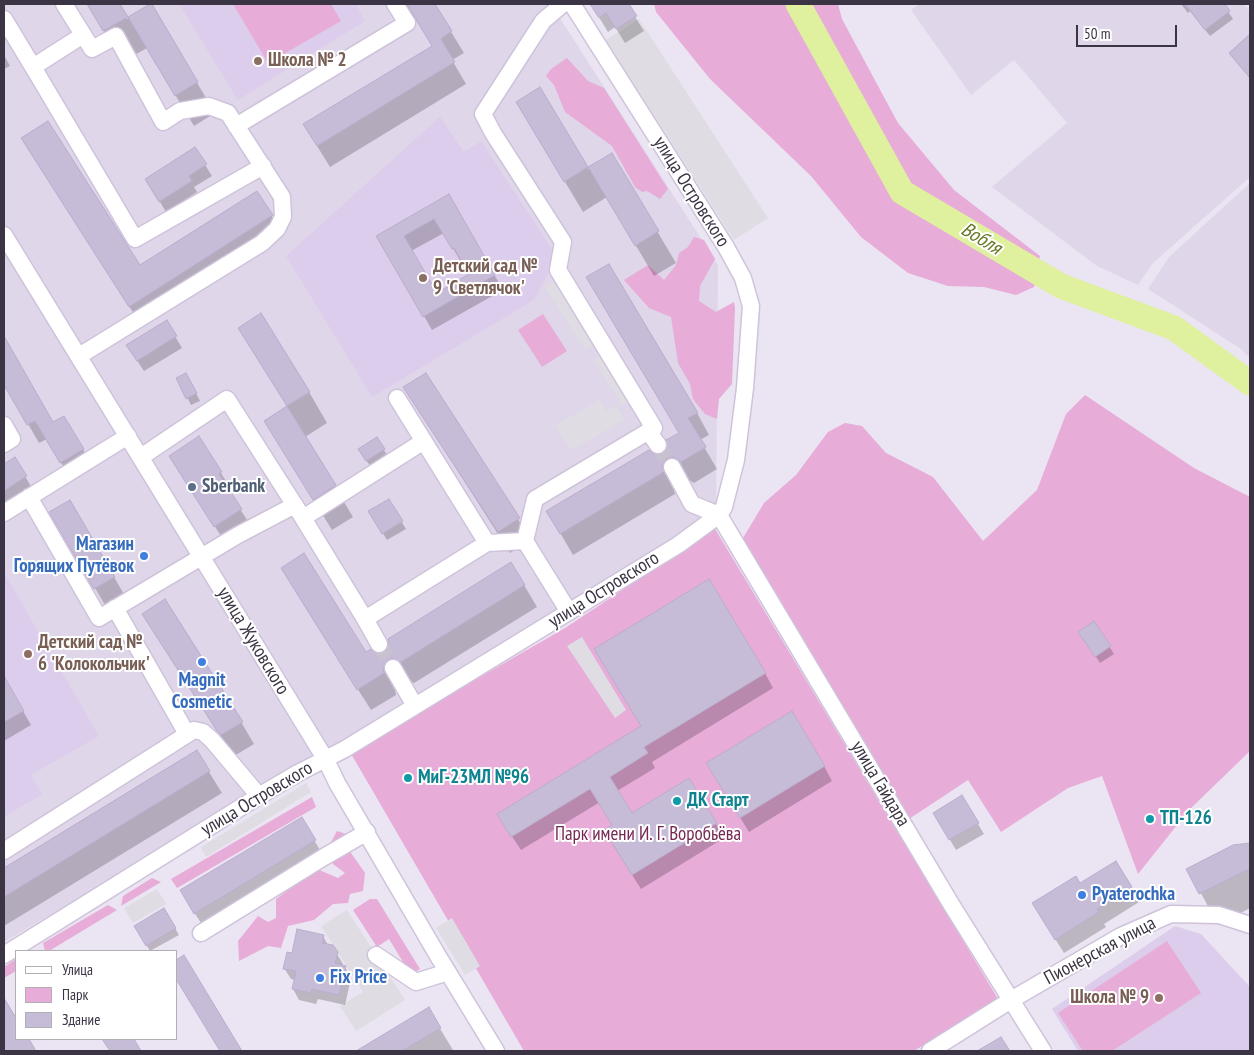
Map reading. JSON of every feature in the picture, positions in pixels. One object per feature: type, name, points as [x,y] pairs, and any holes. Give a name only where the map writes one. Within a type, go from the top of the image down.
[{"type":"street","points":[[64,4],[92,50],[116,36],[163,122],[180,111],[209,106],[228,113],[282,197],[284,217],[277,230],[262,244],[79,356]]},
{"type":"street","points":[[236,126],[407,23],[395,4]]},
{"type":"street","points":[[563,4],[543,21],[483,114],[562,242],[558,270],[654,428],[535,499],[525,541],[569,612]]},
{"type":"street","name":"улица Островского","points":[[4,955],[259,796],[298,773],[326,760],[678,545],[719,515],[724,507],[736,460],[745,388],[751,306],[743,278],[726,247],[572,4]]},
{"type":"street","points":[[4,19],[135,240],[263,166]]},
{"type":"street","points":[[33,67],[84,35]]},
{"type":"street","name":"улица Жуковского","points":[[4,235],[326,760],[337,783],[496,1051]]},
{"type":"street","points":[[397,398],[487,543]]},
{"type":"street","points":[[141,458],[227,399],[299,511],[379,644]]},
{"type":"street","points":[[4,425],[12,439],[4,444]]},
{"type":"street","points":[[648,431],[658,445]]},
{"type":"street","points":[[4,513],[128,436]]},
{"type":"street","points":[[29,498],[99,618],[202,557],[299,511],[424,441]]},
{"type":"street","points":[[672,467],[692,504],[719,515]]},
{"type":"street","name":"улица Гайдара","points":[[719,515],[951,904],[1043,1051]]},
{"type":"street","points":[[365,619],[487,543],[525,541]]},
{"type":"street","points":[[115,608],[187,734]]},
{"type":"street","points":[[393,668],[415,706]]},
{"type":"street","points":[[4,851],[194,730],[203,732],[212,740],[259,796]]},
{"type":"street","points":[[201,933],[324,856],[367,832]]},
{"type":"street","name":"Пионерская улица","points":[[930,1051],[1011,1000],[1121,936],[1171,914],[1220,916],[1250,926]]},
{"type":"street","points":[[376,955],[416,982],[448,972]]},
{"type":"shaded area","points":[[4,4],[551,4],[718,265],[716,512],[331,749],[4,942]]},
{"type":"shaded area","name":"Школа № 2","points":[[179,4],[356,4],[365,21],[238,100]]},
{"type":"shaded area","points":[[919,4],[1244,4],[1250,11],[1250,177],[1153,263],[1138,285],[1097,266],[992,187],[1067,123],[1014,60],[971,95],[911,10]]},
{"type":"shaded area","points":[[639,19],[768,218],[734,240],[606,40]]},
{"type":"shaded area","name":"Детский сад № 9 'Светлячок'","points":[[440,117],[464,152],[481,141],[557,257],[534,300],[372,397],[286,256]]},
{"type":"shaded area","points":[[1250,183],[1250,358],[1241,349],[1148,289],[1169,257]]},
{"type":"shaded area","points":[[554,281],[594,344],[585,350],[545,287]]},
{"type":"shaded area","points":[[603,354],[630,400],[622,405],[594,360]]},
{"type":"shaded area","points":[[600,400],[606,411],[616,406],[625,420],[571,450],[555,425]]},
{"type":"shaded area","name":"Детский сад № 6 'Колокольчик'","points":[[4,573],[99,736],[31,775],[42,794],[4,817]]},
{"type":"shaded area","points":[[582,637],[626,710],[615,718],[567,646]]},
{"type":"shaded area","points":[[306,783],[311,792],[206,857],[201,847]]},
{"type":"shaded area","points":[[157,889],[166,904],[133,923],[124,908]]},
{"type":"shaded area","points":[[347,910],[405,1000],[356,1031],[340,1006],[363,992],[321,926]]},
{"type":"shaded area","points":[[452,918],[480,966],[465,975],[436,928]]},
{"type":"shaded area","name":"Школа № 9","points":[[1175,926],[1201,934],[1250,987],[1250,1051],[1078,1051],[1052,1009]]},
{"type":"green space","points":[[233,4],[331,4],[341,21],[268,63]]},
{"type":"green space","points":[[654,4],[838,4],[842,19],[898,123],[954,190],[1040,256],[1034,287],[1016,295],[984,287],[948,286],[908,273],[861,237],[811,176],[710,79],[656,12]]},
{"type":"green space","points":[[567,58],[588,81],[604,88],[668,189],[660,199],[647,191],[642,192],[635,187],[612,146],[565,112],[554,85],[546,76],[551,69]]},
{"type":"green space","points":[[694,237],[704,240],[715,259],[700,286],[699,301],[716,312],[734,302],[735,308],[732,384],[719,399],[717,419],[705,414],[693,399],[690,384],[678,363],[671,317],[649,308],[624,280],[648,265],[664,280],[676,265],[679,253],[688,247]]},
{"type":"green space","points":[[543,314],[567,351],[542,367],[518,330]]},
{"type":"green space","points":[[1085,395],[1194,468],[1250,497],[1250,751],[1189,810],[1138,874],[1102,776],[1068,788],[1001,832],[968,780],[909,819],[743,538],[764,503],[796,475],[828,432],[845,423],[862,426],[886,453],[933,477],[983,541],[1037,490],[1066,414]]},
{"type":"green space","name":"Парк имени И. Г. Воробьёва","points":[[715,529],[998,999],[914,1051],[524,1051],[350,752],[565,628]]},
{"type":"green space","points":[[312,797],[316,807],[177,888],[171,879]]},
{"type":"green space","points":[[337,831],[349,835],[349,850],[365,873],[363,891],[350,894],[348,903],[333,904],[314,920],[288,926],[281,948],[268,946],[239,961],[238,941],[258,916],[268,922],[276,918],[276,899],[317,869],[338,878],[345,873],[333,864],[329,846]]},
{"type":"green space","points":[[152,878],[161,882],[121,906],[123,896]]},
{"type":"green space","points":[[370,899],[377,899],[420,969],[411,975],[389,939],[377,947],[353,910]]},
{"type":"green space","points":[[108,905],[117,910],[51,950],[45,950],[43,943]]},
{"type":"green space","points":[[1167,941],[1201,993],[1112,1051],[1083,1051],[1058,1013]]},
{"type":"green space","points":[[15,960],[15,972],[4,978],[4,967]]},
{"type":"building","points":[[87,4],[120,4],[128,17],[103,31]]},
{"type":"building","points":[[152,4],[198,82],[175,96],[128,17]]},
{"type":"building","points":[[407,4],[435,4],[452,31],[441,39],[455,62],[317,146],[303,124],[432,46]]},
{"type":"building","points":[[590,4],[629,4],[637,16],[616,29],[606,13],[599,18]]},
{"type":"building","points":[[1185,4],[1225,4],[1230,11],[1205,30]]},
{"type":"building","points":[[1250,34],[1250,78],[1229,53]]},
{"type":"building","points":[[540,87],[588,167],[564,182],[516,102]]},
{"type":"building","points":[[48,121],[140,265],[257,191],[273,215],[129,307],[21,138]]},
{"type":"building","points":[[195,147],[207,164],[189,176],[192,181],[159,202],[145,179]]},
{"type":"building","points":[[612,153],[659,231],[635,246],[588,167]]},
{"type":"building","points":[[449,194],[495,275],[423,317],[376,236]],"holes":[[[434,219],[452,249],[454,248],[469,274],[437,293],[404,236]]]},
{"type":"building","points":[[609,264],[698,413],[688,418],[706,447],[681,462],[673,457],[667,458],[662,466],[664,472],[560,534],[546,511],[649,450],[654,454],[663,453],[667,449],[666,440],[679,433],[586,277]]},
{"type":"building","points":[[261,313],[310,392],[287,406],[238,328]]},
{"type":"building","points":[[167,320],[177,336],[137,361],[126,345]]},
{"type":"building","points":[[4,336],[53,422],[64,416],[84,449],[60,463],[35,421],[27,425],[4,385]]},
{"type":"building","points":[[186,373],[197,393],[186,399],[176,378]]},
{"type":"building","points":[[426,373],[520,518],[498,532],[403,387]]},
{"type":"building","points":[[287,406],[336,485],[313,500],[264,421]]},
{"type":"building","points":[[199,436],[222,472],[219,474],[242,509],[214,527],[169,456]]},
{"type":"building","points":[[377,437],[385,449],[366,461],[358,449]]},
{"type":"building","points":[[15,457],[27,476],[4,491],[4,464]]},
{"type":"building","points":[[389,499],[403,521],[382,534],[368,511]]},
{"type":"building","points":[[70,500],[115,577],[94,589],[49,512]]},
{"type":"building","points":[[304,553],[366,652],[371,649],[378,654],[384,652],[389,645],[388,639],[511,562],[525,585],[401,662],[393,658],[388,660],[383,668],[384,673],[357,690],[281,568]]},
{"type":"building","points":[[709,579],[766,673],[644,747],[648,753],[610,777],[632,813],[689,778],[717,823],[632,875],[604,830],[612,825],[590,789],[511,837],[497,814],[641,726],[594,649]]},
{"type":"building","points":[[165,599],[243,722],[221,735],[142,614]]},
{"type":"building","points":[[1094,621],[1111,646],[1095,657],[1078,632]]},
{"type":"building","points":[[4,676],[24,711],[4,722]]},
{"type":"building","points":[[792,711],[825,766],[740,818],[706,763]]},
{"type":"building","points":[[197,750],[210,771],[4,897],[4,868]]},
{"type":"building","points":[[962,795],[979,823],[949,840],[933,813]]},
{"type":"building","points":[[302,817],[316,840],[194,914],[180,890]]},
{"type":"building","points":[[1250,843],[1250,870],[1199,894],[1186,869],[1233,845]]},
{"type":"building","name":"Pyaterochka","points":[[1116,861],[1132,887],[1097,909],[1099,912],[1055,940],[1032,903],[1076,876],[1080,883]]},
{"type":"building","points":[[164,908],[176,928],[146,946],[134,926]]},
{"type":"building","points":[[297,929],[324,935],[322,943],[333,945],[338,952],[335,963],[346,966],[339,995],[312,989],[311,993],[292,989],[296,971],[283,969],[287,952],[292,953]]},
{"type":"building","points":[[184,955],[242,1051],[220,1051],[178,982],[178,959]]},
{"type":"building","points":[[4,998],[15,1016],[15,1040],[30,1040],[36,1051],[4,1051]]},
{"type":"building","points":[[429,1007],[441,1028],[402,1051],[356,1051]]},
{"type":"building","points":[[1001,1037],[1010,1051],[977,1051]]},
{"type":"building","points":[[103,1040],[135,1040],[141,1051],[110,1051]]},
{"type":"waterway","name":"Вобля","points":[[798,4],[902,192],[1061,286],[1174,328],[1250,383]]},
{"type":"tunnel","points":[[658,445],[672,467]]},
{"type":"tunnel","points":[[379,644],[393,668]]},
{"type":"place","name":"Школа № 2","points":[[258,61]]},
{"type":"place","name":"Детский сад № 9 'Светлячок'","points":[[423,278]]},
{"type":"place","name":"Sberbank","points":[[192,487]]},
{"type":"place","name":"Магазин Горящих Путёвок","points":[[144,556]]},
{"type":"place","name":"Детский сад № 6 'Колокольчик'","points":[[28,654]]},
{"type":"place","name":"Magnit Cosmetic","points":[[202,662]]},
{"type":"place","name":"МиГ-23МЛ №96","points":[[408,778]]},
{"type":"place","name":"ДК Старт","points":[[677,801]]},
{"type":"place","name":"ТП-126","points":[[1150,819]]},
{"type":"place","name":"Pyaterochka","points":[[1082,895]]},
{"type":"place","name":"Fix Price","points":[[320,978]]},
{"type":"place","name":"Школа № 9","points":[[1159,998]]}]
